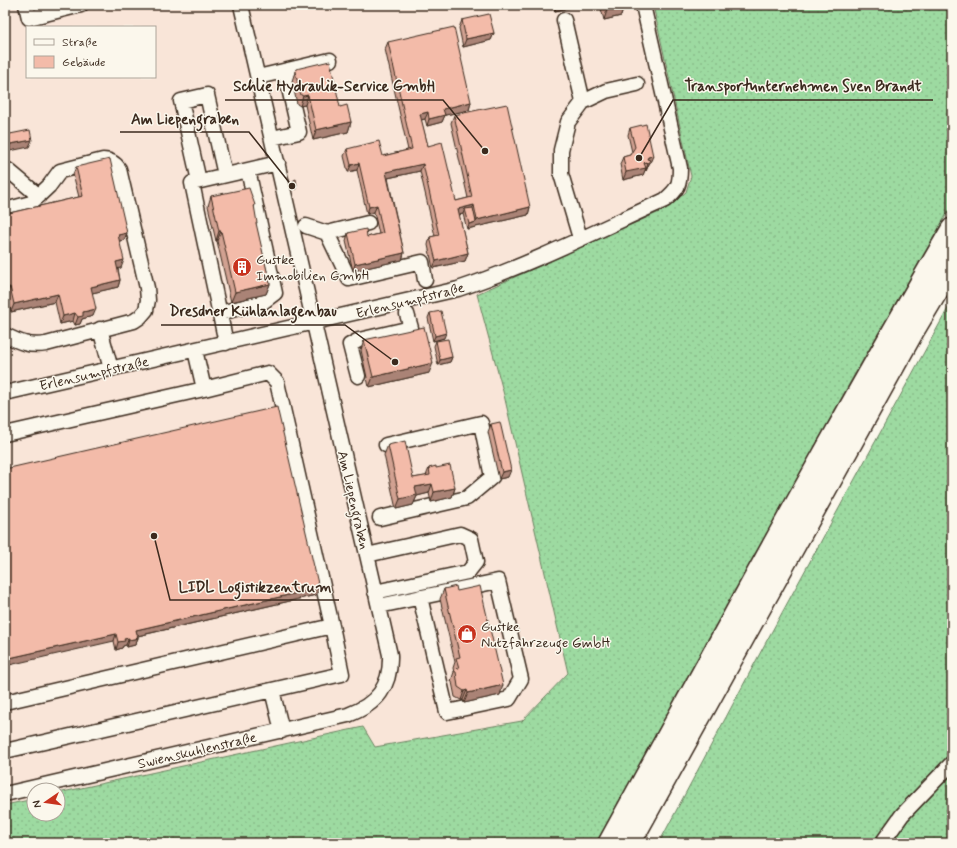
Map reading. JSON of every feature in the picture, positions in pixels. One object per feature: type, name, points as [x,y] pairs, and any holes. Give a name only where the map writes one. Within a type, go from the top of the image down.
[{"type":"highway","points":[[609,843],[830,442],[952,229]]},
{"type":"highway","points":[[630,843],[912,335],[952,266]]},
{"type":"street","points":[[26,5],[29,18],[81,5]]},
{"type":"street","name":"Am Liepengraben","points":[[242,5],[390,655],[390,669],[382,691]]},
{"type":"street","name":"Erlensumpfstraße","points":[[5,394],[458,289],[479,282],[665,200],[679,186],[680,168],[643,5]]},
{"type":"street","points":[[564,20],[583,102]]},
{"type":"street","points":[[258,77],[330,60]]},
{"type":"street","points":[[272,138],[299,132],[285,71]]},
{"type":"street","points":[[580,238],[561,174],[561,150],[568,122],[583,102],[606,91],[637,84]]},
{"type":"street","points":[[199,181],[181,101],[207,94],[225,175]]},
{"type":"street","points":[[5,210],[31,203],[49,186],[56,174],[65,169],[103,160],[109,160],[115,163],[119,169],[145,274],[148,300],[146,310],[134,321],[37,345],[28,345],[18,342],[5,335]]},
{"type":"street","points":[[226,343],[192,183],[278,163]]},
{"type":"street","points":[[5,170],[8,170],[39,196]]},
{"type":"street","points":[[220,313],[263,302],[275,293],[248,170]]},
{"type":"street","points":[[306,226],[327,233],[368,223]]},
{"type":"street","points":[[327,233],[349,279],[422,262],[425,280]]},
{"type":"street","points":[[358,376],[350,345],[359,340],[411,328],[408,314]]},
{"type":"street","points":[[100,329],[111,370]]},
{"type":"street","points":[[195,350],[204,389]]},
{"type":"street","points":[[5,434],[268,374],[277,382],[342,674],[5,751]]},
{"type":"street","points":[[380,518],[467,498],[492,476],[481,423],[386,445]]},
{"type":"street","points":[[367,555],[460,534],[471,539],[476,562],[468,572],[376,592]]},
{"type":"street","points":[[379,606],[420,597],[498,581],[521,679],[509,699],[447,712],[420,597]]},
{"type":"street","points":[[5,702],[332,626]]},
{"type":"street","points":[[272,690],[282,731]]},
{"type":"street","name":"Swienskuhlenstraße","points":[[5,794],[348,715],[371,703],[382,691]]},
{"type":"street","points":[[882,843],[902,815],[952,763]]},
{"type":"shaded area","points":[[5,5],[653,5],[691,176],[686,192],[666,209],[478,294],[504,395],[568,673],[522,721],[375,747],[362,727],[66,791],[66,782],[26,782],[26,801],[5,805]]},
{"type":"green space","points":[[653,5],[952,5],[952,205],[852,379],[596,843],[5,843],[5,805],[26,801],[26,822],[66,822],[66,791],[363,727],[375,747],[522,721],[568,673],[504,395],[477,294],[666,209],[686,192],[691,176]]},
{"type":"green space","points":[[952,301],[952,843],[659,843],[765,644]]},
{"type":"building","points":[[606,5],[624,5],[624,6],[607,10]]},
{"type":"building","points":[[489,14],[494,33],[466,39],[462,20]]},
{"type":"building","points":[[454,27],[471,102],[443,109],[445,115],[429,119],[428,112],[420,114],[428,146],[442,142],[456,201],[472,197],[454,115],[507,104],[530,207],[477,220],[474,205],[458,209],[468,253],[436,261],[430,237],[439,235],[423,164],[386,172],[404,253],[355,264],[348,233],[366,229],[367,237],[383,233],[377,205],[369,207],[359,163],[351,165],[347,149],[379,141],[383,156],[412,149],[388,42]]},
{"type":"building","points":[[330,61],[340,107],[347,105],[351,122],[316,130],[308,95],[301,95],[295,72],[296,69]]},
{"type":"building","points":[[646,124],[653,156],[648,157],[647,159],[650,160],[648,163],[644,163],[646,168],[626,172],[623,157],[630,155],[635,147],[630,128]]},
{"type":"building","points":[[30,130],[32,140],[5,145],[5,135]]},
{"type":"building","points":[[110,159],[127,233],[118,235],[124,260],[116,262],[120,280],[91,287],[96,309],[83,312],[83,316],[78,317],[75,313],[63,316],[58,294],[14,304],[10,287],[5,288],[5,214],[83,196],[76,167]]},
{"type":"building","points":[[296,179],[297,186],[295,187],[294,180]]},
{"type":"building","name":"Gustke Immobilien GmbH","points":[[249,188],[255,205],[256,223],[270,284],[235,292],[221,231],[219,231],[211,196]]},
{"type":"building","points":[[473,208],[476,222],[469,224],[465,209]]},
{"type":"building","points":[[441,311],[446,333],[435,336],[430,313]]},
{"type":"building","points":[[424,327],[433,363],[373,377],[364,340]]},
{"type":"building","points":[[448,339],[452,357],[440,360],[436,341]]},
{"type":"building","points":[[277,407],[319,588],[136,630],[138,638],[129,640],[129,638],[124,639],[125,641],[118,642],[116,634],[5,659],[5,469]]},
{"type":"building","points":[[500,422],[511,470],[502,472],[491,424]]},
{"type":"building","points":[[405,441],[413,478],[430,475],[429,468],[450,465],[455,488],[434,492],[432,484],[415,487],[417,495],[400,499],[388,445]]},
{"type":"building","name":"Gustke Nutzfahrzeuge GmbH","points":[[456,586],[457,591],[480,586],[503,685],[468,693],[467,690],[464,691],[458,687],[456,672],[454,671],[459,668],[456,658],[460,657],[444,589]]},
{"type":"place","name":"Schlie Hydraulik-Service GmbH","points":[[485,151]]},
{"type":"place","name":"Transportunternehmen Sven Brandt","points":[[639,158]]},
{"type":"place","name":"Am Liepengraben","points":[[292,186]]},
{"type":"place","name":"Gustke Immobilien GmbH","points":[[242,267]]},
{"type":"place","name":"Dresdner Kühlanlagenbau","points":[[395,362]]},
{"type":"place","name":"LIDL Logistikzentrum","points":[[154,536]]},
{"type":"place","name":"Gustke Nutzfahrzeuge GmbH","points":[[467,634]]}]
